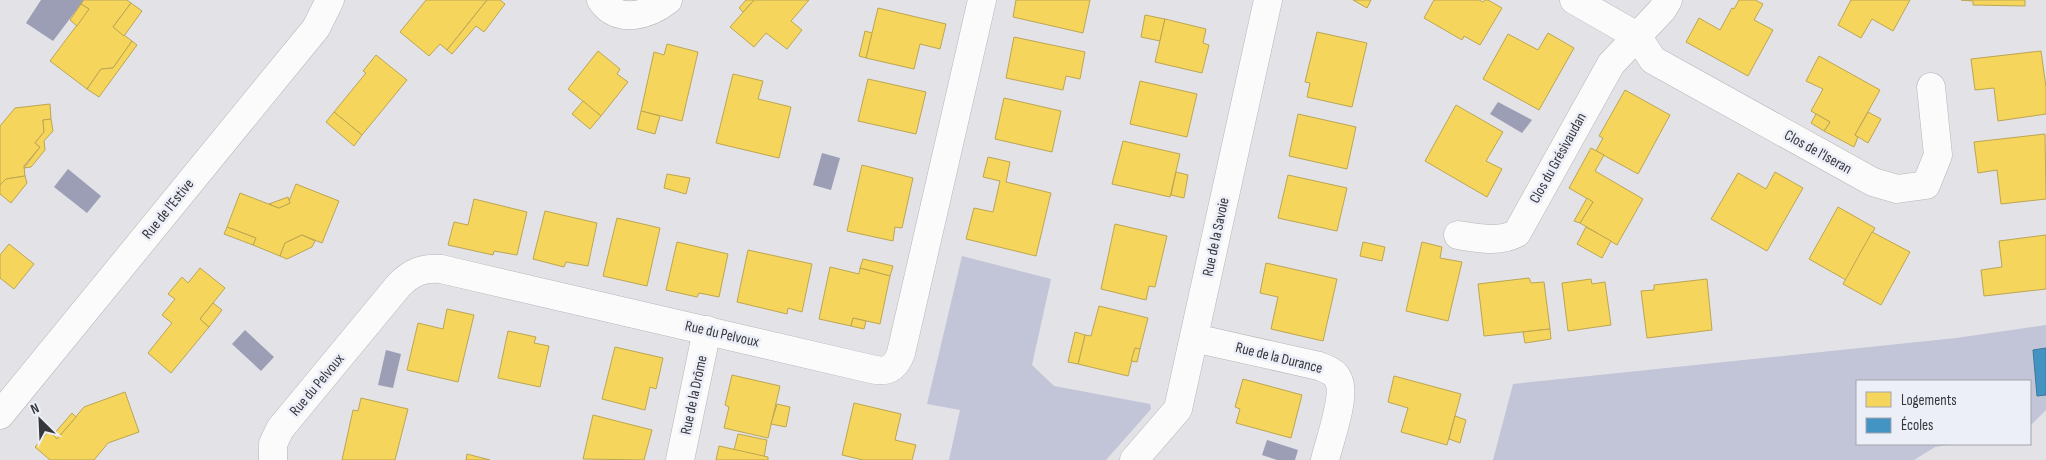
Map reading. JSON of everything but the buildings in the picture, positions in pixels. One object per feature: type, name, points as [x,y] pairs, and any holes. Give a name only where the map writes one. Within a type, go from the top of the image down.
[{"type":"street","name":"Rue de l'Estive","points":[[0,415],[316,28],[330,0]]},
{"type":"street","points":[[601,0],[617,13],[632,15],[648,12],[668,0]]},
{"type":"street","name":"Rue du Pelvoux","points":[[273,460],[273,444],[280,429],[399,285],[410,276],[427,268],[441,269],[878,371],[891,370],[902,353],[982,0]]},
{"type":"street","name":"Rue de la Savoie","points":[[1134,460],[1178,409],[1268,0]]},
{"type":"street","points":[[1574,0],[1637,36]]},
{"type":"street","name":"Clos du Grésivaudan","points":[[1458,235],[1490,239],[1511,236],[1516,233],[1611,64],[1662,10],[1668,0]]},
{"type":"street","name":"Clos de l'Iseran","points":[[1637,36],[1653,60],[1873,182],[1897,189],[1926,185],[1938,155],[1931,87]]},
{"type":"street","name":"Rue de la Drôme","points":[[680,460],[707,330]]},
{"type":"street","name":"Rue de la Durance","points":[[1194,338],[1319,366],[1336,375],[1340,384],[1341,397],[1325,460]]},
{"type":"shaded area","points":[[41,0],[84,0],[53,41],[26,23]]},
{"type":"shaded area","points":[[1498,102],[1532,120],[1522,133],[1490,114]]},
{"type":"shaded area","points":[[822,153],[840,158],[831,190],[813,185]]},
{"type":"shaded area","points":[[68,169],[101,196],[87,213],[54,187]]},
{"type":"shaded area","points":[[962,256],[1051,279],[1032,365],[1054,386],[1150,404],[1151,409],[1106,460],[949,460],[960,410],[927,404]]},
{"type":"shaded area","points":[[2046,325],[2046,410],[2031,425],[2031,380],[1856,380],[1856,445],[1948,445],[1935,447],[1914,460],[1493,460],[1513,384],[1956,338]]},
{"type":"shaded area","points":[[245,330],[274,357],[261,371],[232,344]]},
{"type":"shaded area","points":[[386,350],[401,354],[393,388],[378,385]]},
{"type":"shaded area","points":[[1267,440],[1298,450],[1295,460],[1277,460],[1262,455]]}]
